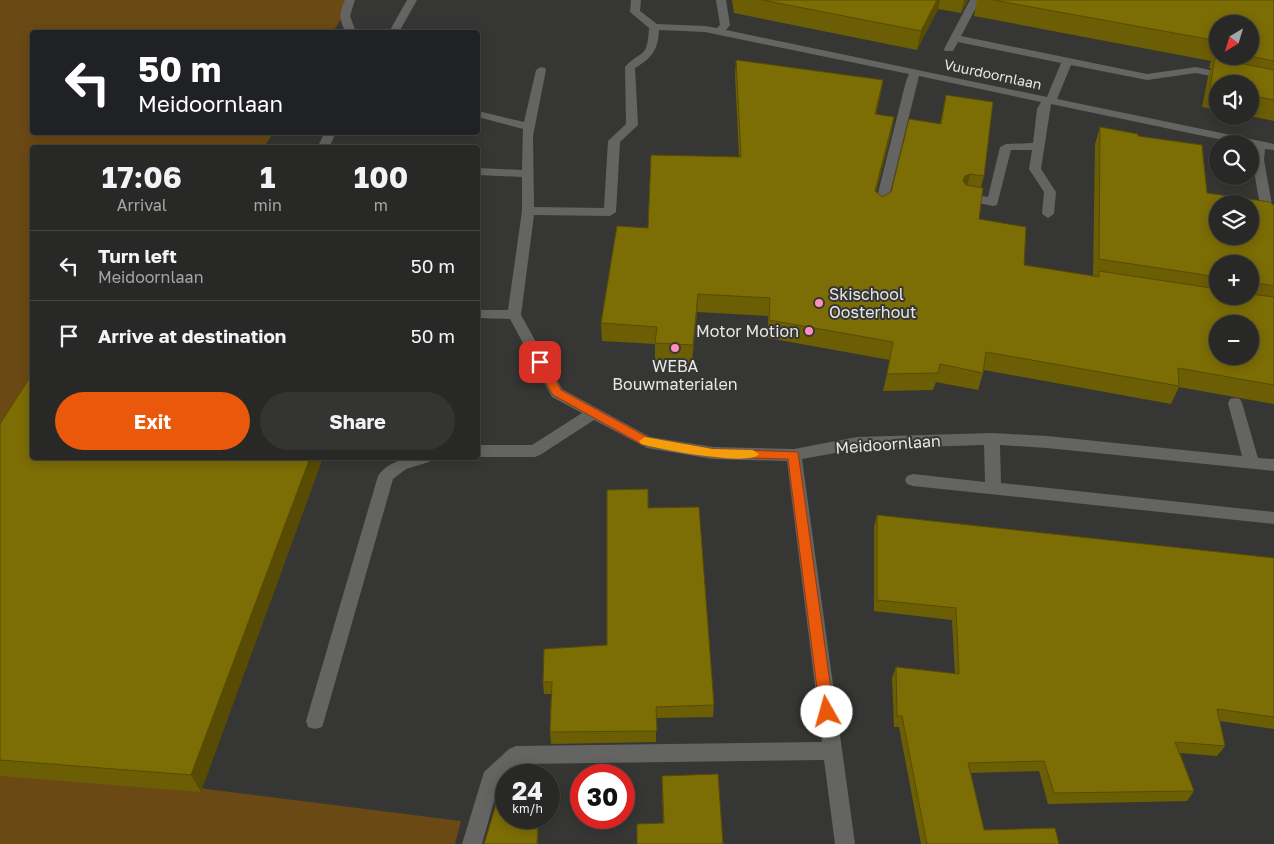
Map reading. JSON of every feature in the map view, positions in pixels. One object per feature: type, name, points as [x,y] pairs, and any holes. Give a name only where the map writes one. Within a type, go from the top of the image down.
[{"type":"street","points":[[350,0],[346,6],[345,18],[350,30]]},
{"type":"street","points":[[395,30],[412,0]]},
{"type":"street","points":[[528,211],[610,212],[614,141],[632,125],[630,67],[649,56],[653,46],[654,27],[635,12],[636,0]]},
{"type":"street","points":[[719,32],[725,25],[721,0]]},
{"type":"street","points":[[949,49],[975,0]]},
{"type":"street","name":"Vuurdoornlaan","points":[[654,27],[719,32],[1049,101],[1115,119],[1174,132],[1274,148]]},
{"type":"street","points":[[955,38],[1147,77],[1196,70],[1220,75]]},
{"type":"street","points":[[1048,214],[1050,192],[1035,169],[1043,109],[1049,101],[1067,61]]},
{"type":"street","points":[[480,314],[514,315],[528,211],[529,127],[540,70]]},
{"type":"street","points":[[880,209],[911,81],[915,73]]},
{"type":"street","points":[[480,115],[529,127]]},
{"type":"street","points":[[1260,145],[1258,160],[1268,217]]},
{"type":"street","points":[[966,197],[993,202],[1006,147],[1039,146]]},
{"type":"street","points":[[480,171],[528,174]]},
{"type":"street","name":"Meidoornlaan","points":[[514,315],[557,392],[647,442],[713,453],[794,455],[857,443],[992,439],[1047,442],[1274,465]]},
{"type":"street","points":[[1235,403],[1252,463]]},
{"type":"street","points":[[480,452],[534,451],[593,413]]},
{"type":"street","points":[[992,439],[993,488]]},
{"type":"street","points":[[794,455],[844,844]]},
{"type":"street","points":[[315,721],[386,476],[401,465],[417,460]]},
{"type":"street","points":[[913,480],[1274,518]]},
{"type":"street","points":[[472,844],[491,778],[516,755],[832,751]]},
{"type":"shaded area","points":[[0,0],[353,0],[334,30],[30,30],[30,135],[272,135],[265,145],[30,145],[30,388],[0,435]]},
{"type":"shaded area","points":[[0,763],[461,821],[455,844],[0,844]]},
{"type":"building","points":[[762,0],[937,0],[921,31]]},
{"type":"building","points":[[993,0],[1274,0],[1274,61],[1259,58],[1259,15],[1209,15],[1209,39]]},
{"type":"building","points":[[736,60],[883,80],[875,114],[894,117],[875,191],[882,197],[891,192],[909,119],[941,124],[946,95],[993,102],[984,176],[970,174],[965,176],[963,181],[966,185],[983,188],[979,219],[1026,227],[1024,265],[1099,277],[1099,271],[1209,288],[1209,305],[1259,305],[1259,295],[1274,297],[1274,385],[1178,368],[1179,386],[986,352],[983,373],[940,364],[938,373],[887,374],[893,342],[769,320],[770,298],[698,294],[693,345],[655,343],[657,327],[601,323],[617,226],[648,228],[651,155],[741,157]]},
{"type":"building","points":[[1214,65],[1249,65],[1274,70],[1274,100],[1259,97],[1259,75],[1212,75]]},
{"type":"building","points":[[1100,127],[1138,134],[1138,136],[1202,145],[1207,193],[1221,195],[1209,195],[1209,245],[1259,245],[1259,200],[1270,202],[1274,205],[1274,286],[1259,284],[1259,255],[1209,255],[1209,276],[1099,259]]},
{"type":"building","points":[[30,377],[30,460],[309,460],[191,775],[0,760],[0,424]]},
{"type":"building","points":[[648,489],[648,508],[699,507],[714,705],[656,707],[657,731],[550,732],[552,682],[543,682],[544,649],[607,645],[607,490]]},
{"type":"building","points":[[877,515],[1274,558],[1274,717],[1217,709],[1225,746],[1175,742],[1194,791],[1054,793],[1044,761],[968,763],[984,830],[1055,828],[1059,844],[927,844],[902,716],[897,716],[896,667],[959,674],[956,608],[877,600]]},
{"type":"building","points":[[718,774],[723,844],[637,844],[637,824],[664,823],[662,776]]},
{"type":"building","points":[[495,808],[495,829],[538,829],[537,844],[484,844]]},
{"type":"slow traffic","points":[[645,441],[713,453],[753,454]]},
{"type":"place","name":"Skischool Oosterhout","points":[[819,303]]},
{"type":"place","name":"Motor Motion","points":[[809,331]]},
{"type":"place","name":"WEBA Bouwmaterialen","points":[[675,348]]},
{"type":"route","points":[[540,362],[557,392],[647,442],[713,453],[794,455],[827,712]]}]
